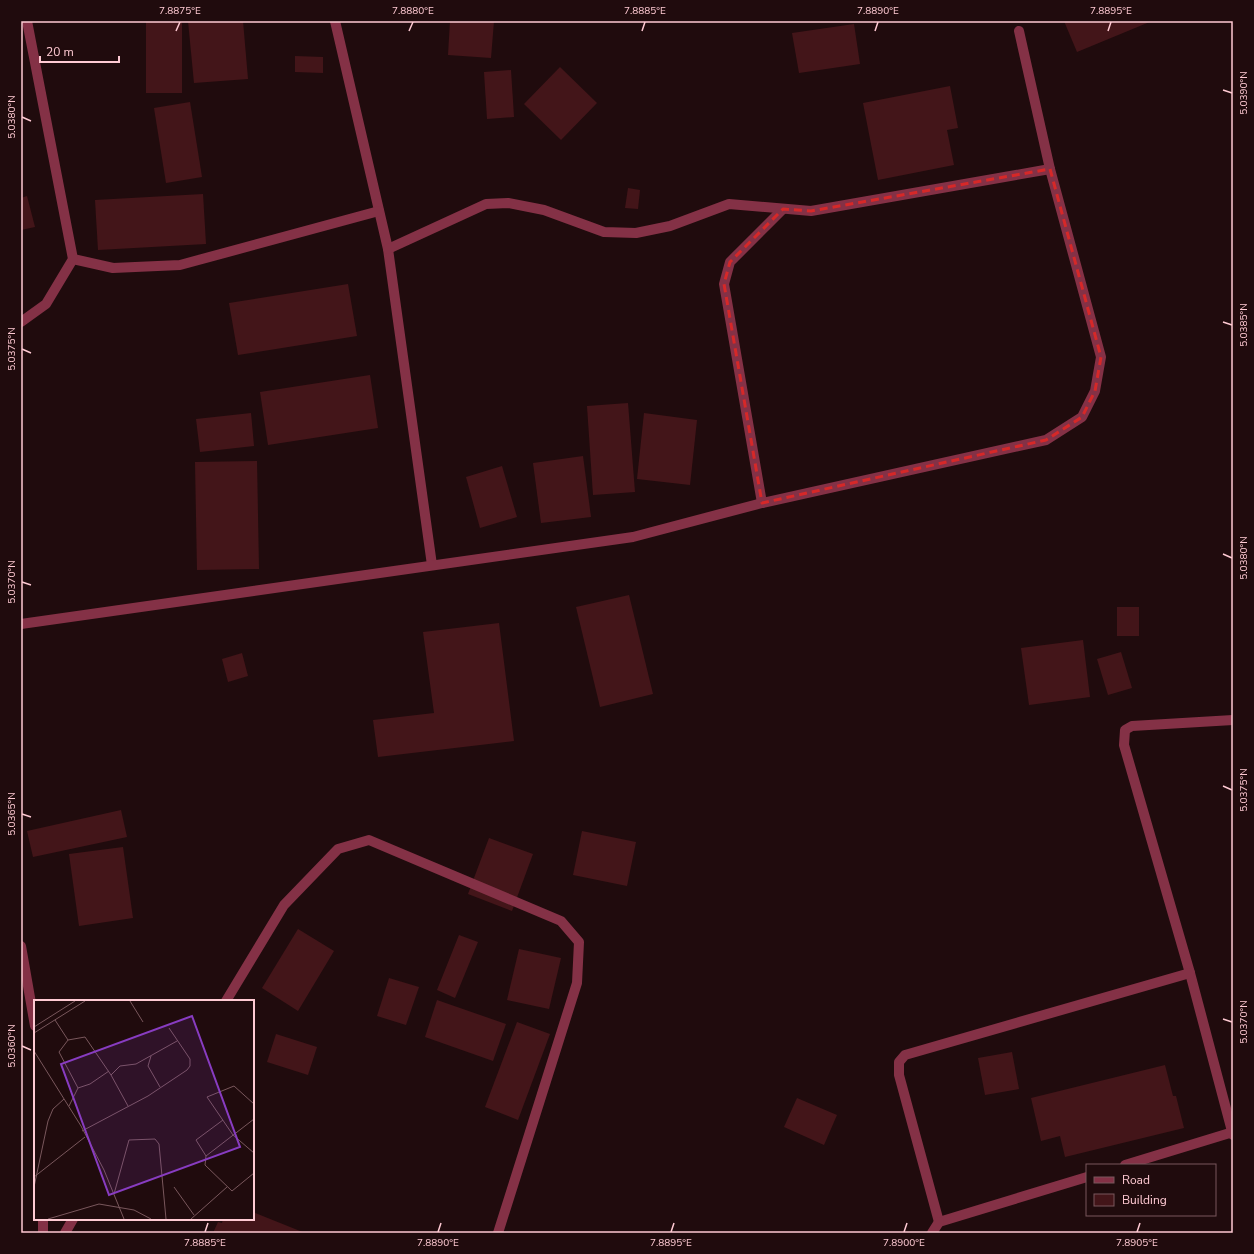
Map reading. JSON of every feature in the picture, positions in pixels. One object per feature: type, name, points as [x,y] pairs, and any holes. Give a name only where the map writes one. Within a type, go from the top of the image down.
[{"type":"street","points":[[21,322],[46,304],[73,259],[27,21]]},
{"type":"street","points":[[335,21],[388,249],[432,565]]},
{"type":"street","points":[[21,624],[633,537],[762,503],[1046,440],[1082,417],[1095,391],[1101,357],[1050,169],[1019,32]]},
{"type":"street","points":[[388,249],[486,204],[508,203],[544,210],[604,232],[636,233],[670,226],[729,204],[811,211],[1050,169]]},
{"type":"street","points":[[762,503],[724,284],[730,262],[783,209]]},
{"type":"street","points":[[73,259],[113,268],[180,265],[379,211]]},
{"type":"street","points":[[1128,1164],[1232,1133],[1190,973],[1124,745],[1125,730],[1132,726],[1233,720]]},
{"type":"street","points":[[227,1000],[284,905],[338,849],[369,840],[560,921],[580,942],[577,982],[498,1233]]},
{"type":"street","points":[[21,946],[34,1020]]},
{"type":"street","points":[[939,1222],[899,1075],[899,1062],[905,1055],[1190,973]]},
{"type":"street","points":[[932,1233],[939,1222],[1086,1177]]},
{"type":"street","points":[[43,1220],[43,1233]]},
{"type":"street","points":[[65,1233],[73,1220]]},
{"type":"highlighted area","points":[[1050,169],[1101,357],[1095,391],[1082,417],[1046,440],[762,503],[724,284],[730,262],[783,209],[811,211]]},
{"type":"building","points":[[146,21],[182,21],[182,93],[146,93]]},
{"type":"building","points":[[188,21],[243,21],[248,79],[194,83]]},
{"type":"building","points":[[450,21],[494,21],[491,58],[448,55]]},
{"type":"building","points":[[1064,21],[1152,21],[1077,52]]},
{"type":"building","points":[[854,24],[860,64],[799,73],[792,33]]},
{"type":"building","points":[[295,56],[323,57],[323,73],[295,72]]},
{"type":"building","points":[[560,67],[597,103],[561,140],[524,104]]},
{"type":"building","points":[[511,70],[514,117],[487,119],[484,72]]},
{"type":"building","points":[[950,86],[958,128],[947,130],[954,165],[878,180],[863,103]]},
{"type":"building","points":[[190,102],[202,177],[166,183],[154,108]]},
{"type":"building","points":[[628,188],[640,190],[638,209],[625,208]]},
{"type":"building","points":[[203,194],[206,244],[98,250],[95,200]]},
{"type":"building","points":[[27,196],[35,227],[21,230],[21,198]]},
{"type":"building","points":[[348,284],[357,336],[238,355],[229,303]]},
{"type":"building","points":[[370,375],[378,428],[268,445],[260,392]]},
{"type":"building","points":[[628,403],[635,492],[593,495],[587,406]]},
{"type":"building","points":[[251,413],[254,446],[200,452],[196,419]]},
{"type":"building","points":[[644,413],[697,420],[690,485],[637,479]]},
{"type":"building","points":[[583,456],[591,517],[541,523],[533,463]]},
{"type":"building","points":[[257,461],[259,569],[197,570],[195,462]]},
{"type":"building","points":[[502,466],[517,517],[480,528],[466,477]]},
{"type":"building","points":[[629,595],[653,694],[600,707],[576,607]]},
{"type":"building","points":[[1117,607],[1139,607],[1139,636],[1117,636]]},
{"type":"building","points":[[499,623],[514,741],[378,757],[373,720],[434,713],[423,632]]},
{"type":"building","points":[[1083,640],[1090,697],[1029,705],[1021,648]]},
{"type":"building","points":[[1121,652],[1132,688],[1108,695],[1097,659]]},
{"type":"building","points":[[242,653],[248,676],[228,682],[222,659]]},
{"type":"building","points":[[121,810],[127,837],[33,857],[27,831]]},
{"type":"building","points":[[582,831],[636,842],[627,886],[573,875]]},
{"type":"building","points":[[489,838],[533,854],[512,911],[468,894]]},
{"type":"building","points":[[123,847],[133,918],[79,926],[69,854]]},
{"type":"building","points":[[298,929],[334,951],[298,1011],[262,988]]},
{"type":"building","points":[[459,935],[478,942],[455,998],[437,990]]},
{"type":"building","points":[[519,949],[561,958],[549,1009],[507,1000]]},
{"type":"building","points":[[389,978],[419,987],[406,1025],[377,1016]]},
{"type":"building","points":[[437,1000],[506,1024],[493,1061],[425,1037]]},
{"type":"building","points":[[517,1022],[550,1034],[518,1120],[485,1107]]},
{"type":"building","points":[[276,1034],[317,1047],[308,1075],[267,1062]]},
{"type":"building","points":[[1012,1052],[1019,1089],[985,1095],[978,1058]]},
{"type":"building","points":[[1165,1065],[1173,1096],[1176,1096],[1184,1128],[1065,1157],[1060,1136],[1041,1141],[1031,1098]]},
{"type":"building","points":[[797,1098],[837,1115],[824,1145],[784,1127]]},
{"type":"building","points":[[254,1212],[305,1233],[213,1233],[218,1222],[222,1223],[223,1220],[254,1220]]}]
